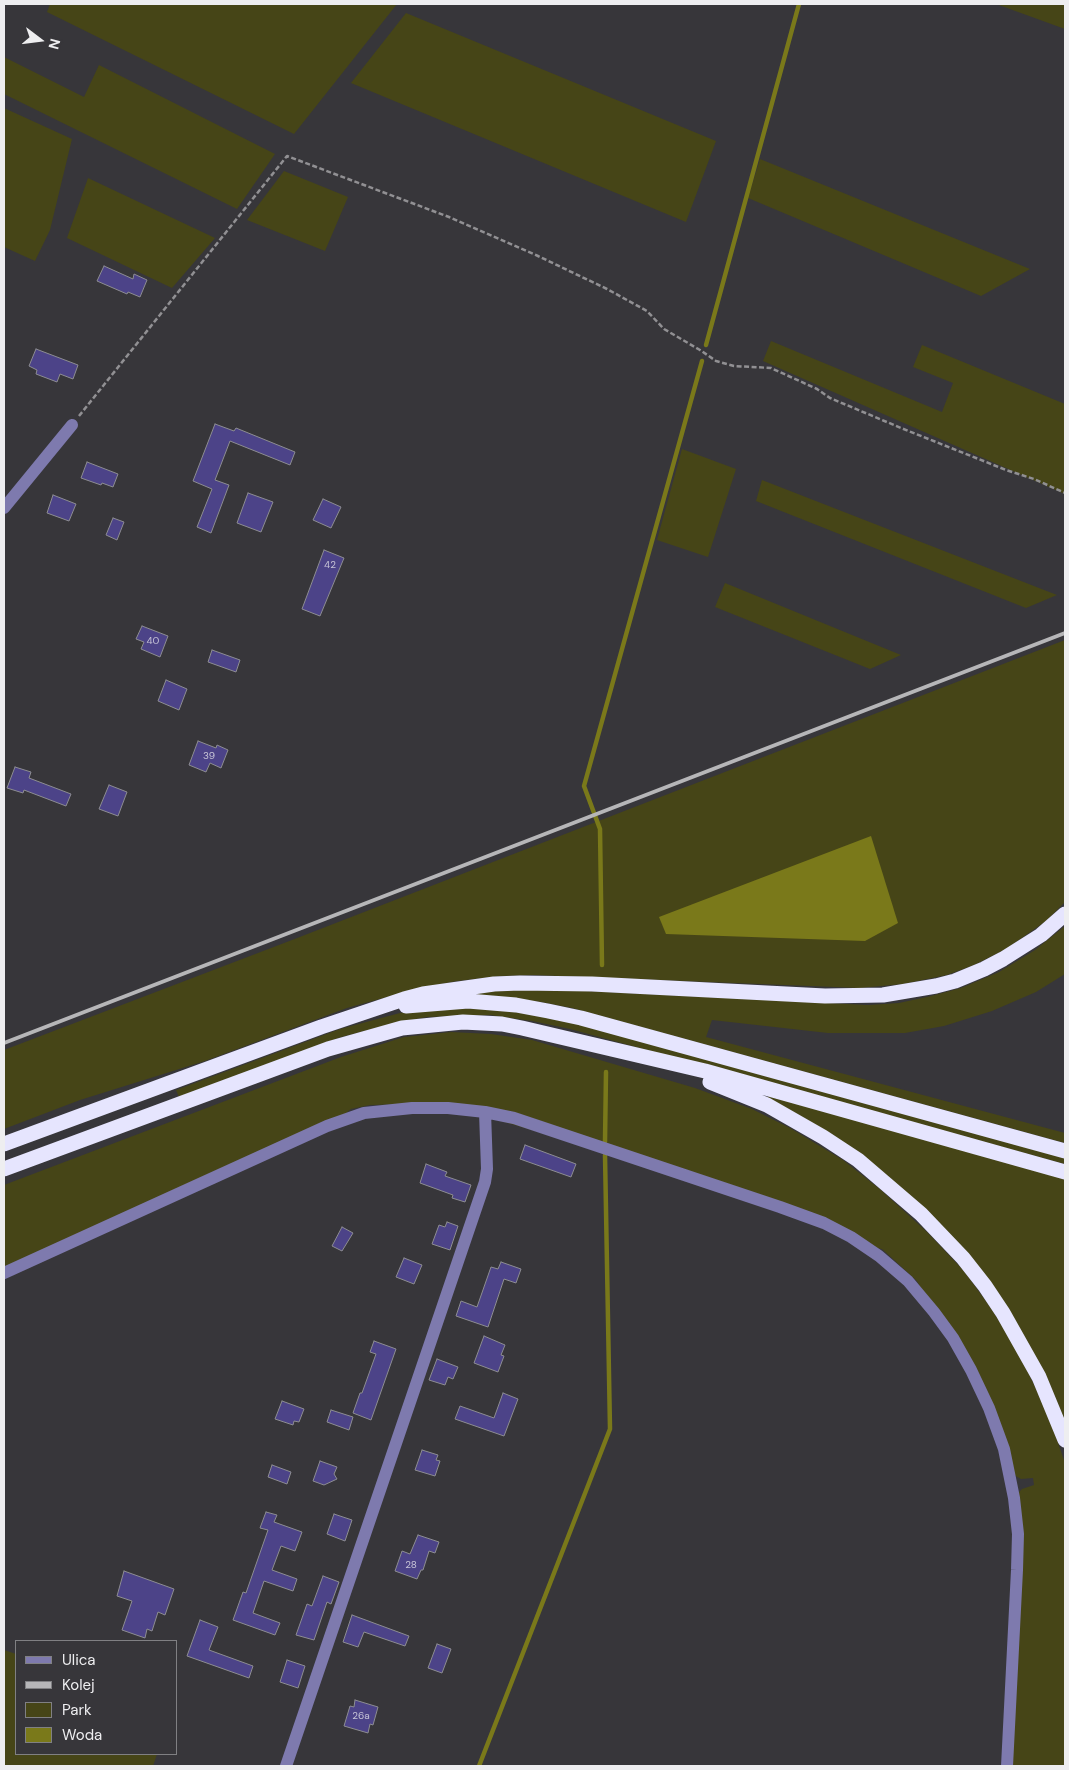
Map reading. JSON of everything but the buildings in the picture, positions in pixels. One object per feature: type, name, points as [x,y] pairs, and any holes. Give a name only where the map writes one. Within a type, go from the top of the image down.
[{"type":"highway","points":[[4,1144],[312,1031],[404,999],[431,992],[520,983],[592,984],[825,996],[901,993],[955,981],[984,969],[1041,935],[1065,914]]},
{"type":"highway","points":[[373,1011],[416,1005],[468,1002],[516,1005],[548,1011],[581,1018],[1065,1151]]},
{"type":"highway","points":[[4,1169],[328,1049],[402,1028],[464,1022],[502,1024],[550,1033],[705,1071],[1065,1172]]},
{"type":"highway","points":[[631,1054],[746,1096],[781,1112],[858,1160],[892,1188],[944,1237],[985,1286],[1020,1342],[1039,1377],[1065,1440]]},
{"type":"street","points":[[4,508],[72,425]]},
{"type":"street","points":[[4,1273],[290,1141],[327,1126],[364,1113],[421,1108],[448,1108],[485,1112],[514,1118],[824,1223],[851,1237],[879,1256],[908,1281],[934,1312],[953,1338],[972,1370],[989,1408],[1004,1450],[1014,1498],[1018,1534],[1007,1766]]},
{"type":"street","points":[[286,1766],[485,1182],[485,1112]]},
{"type":"path","points":[[72,425],[287,156],[449,217],[538,256],[607,289],[647,311],[664,329],[716,361],[734,366],[772,368],[817,389],[830,398],[883,421],[1006,470],[1034,479],[1065,493]]},
{"type":"green space","points":[[50,4],[397,4],[294,134],[47,12]]},
{"type":"green space","points":[[996,4],[1065,4],[1065,29]]},
{"type":"green space","points":[[406,13],[716,141],[686,222],[351,83]]},
{"type":"green space","points":[[4,57],[84,97],[99,65],[275,154],[237,209],[4,94]]},
{"type":"green space","points":[[4,108],[72,139],[50,230],[35,261],[4,247]]},
{"type":"green space","points":[[760,159],[1030,269],[981,296],[748,198]]},
{"type":"green space","points":[[284,171],[348,197],[325,251],[247,220]]},
{"type":"green space","points":[[88,178],[215,238],[172,288],[67,238]]},
{"type":"green space","points":[[771,341],[942,412],[953,383],[913,367],[922,345],[1065,404],[1065,494],[763,361]]},
{"type":"green space","points":[[682,449],[736,469],[708,557],[657,540]]},
{"type":"green space","points":[[762,480],[1057,595],[1026,608],[756,501]]},
{"type":"green space","points":[[725,583],[901,655],[870,669],[715,607]]},
{"type":"green space","points":[[1065,640],[1065,902],[1046,921],[1006,949],[974,965],[947,975],[903,984],[860,988],[534,975],[501,976],[457,981],[420,988],[347,1008],[205,1061],[80,1100],[4,1129],[4,1050]]},
{"type":"green space","points":[[1065,926],[1065,974],[1036,992],[992,1011],[944,1026],[905,1033],[828,1033],[712,1020],[706,1037],[1065,1133],[1065,1143],[572,1008],[541,1002],[477,995],[478,992],[483,990],[565,990],[868,1005],[899,1003],[961,988],[999,972],[1035,950]]},
{"type":"green space","points":[[490,1008],[565,1020],[1065,1157],[1065,1164],[570,1029],[490,1015],[427,1017],[400,1022],[341,1037],[179,1097],[176,1090],[340,1029],[400,1013],[427,1009]]},
{"type":"green space","points":[[451,1032],[491,1034],[532,1040],[695,1088],[752,1109],[790,1128],[843,1160],[881,1190],[927,1232],[964,1271],[993,1311],[1021,1358],[1047,1411],[1065,1463],[1065,1766],[1011,1766],[1019,1492],[1034,1485],[1033,1478],[1021,1479],[1014,1475],[1007,1446],[917,1281],[882,1249],[872,1247],[792,1206],[439,1103],[370,1105],[351,1109],[340,1118],[4,1269],[4,1185],[341,1057],[404,1037]]},
{"type":"green space","points":[[768,1096],[1065,1177],[1065,1423],[961,1246],[768,1099]]},
{"type":"green space","points":[[4,1650],[15,1654],[15,1755],[157,1755],[153,1766],[4,1766]]},
{"type":"water","points":[[871,836],[898,923],[865,941],[666,934],[659,917]]},
{"type":"waterway","points":[[706,345],[799,4]]},
{"type":"waterway","points":[[602,965],[600,829],[584,786],[702,361]]},
{"type":"waterway","points":[[605,1142],[606,1072]]},
{"type":"waterway","points":[[479,1766],[610,1429],[605,1155]]},
{"type":"railway","points":[[4,1043],[1065,633]]}]
